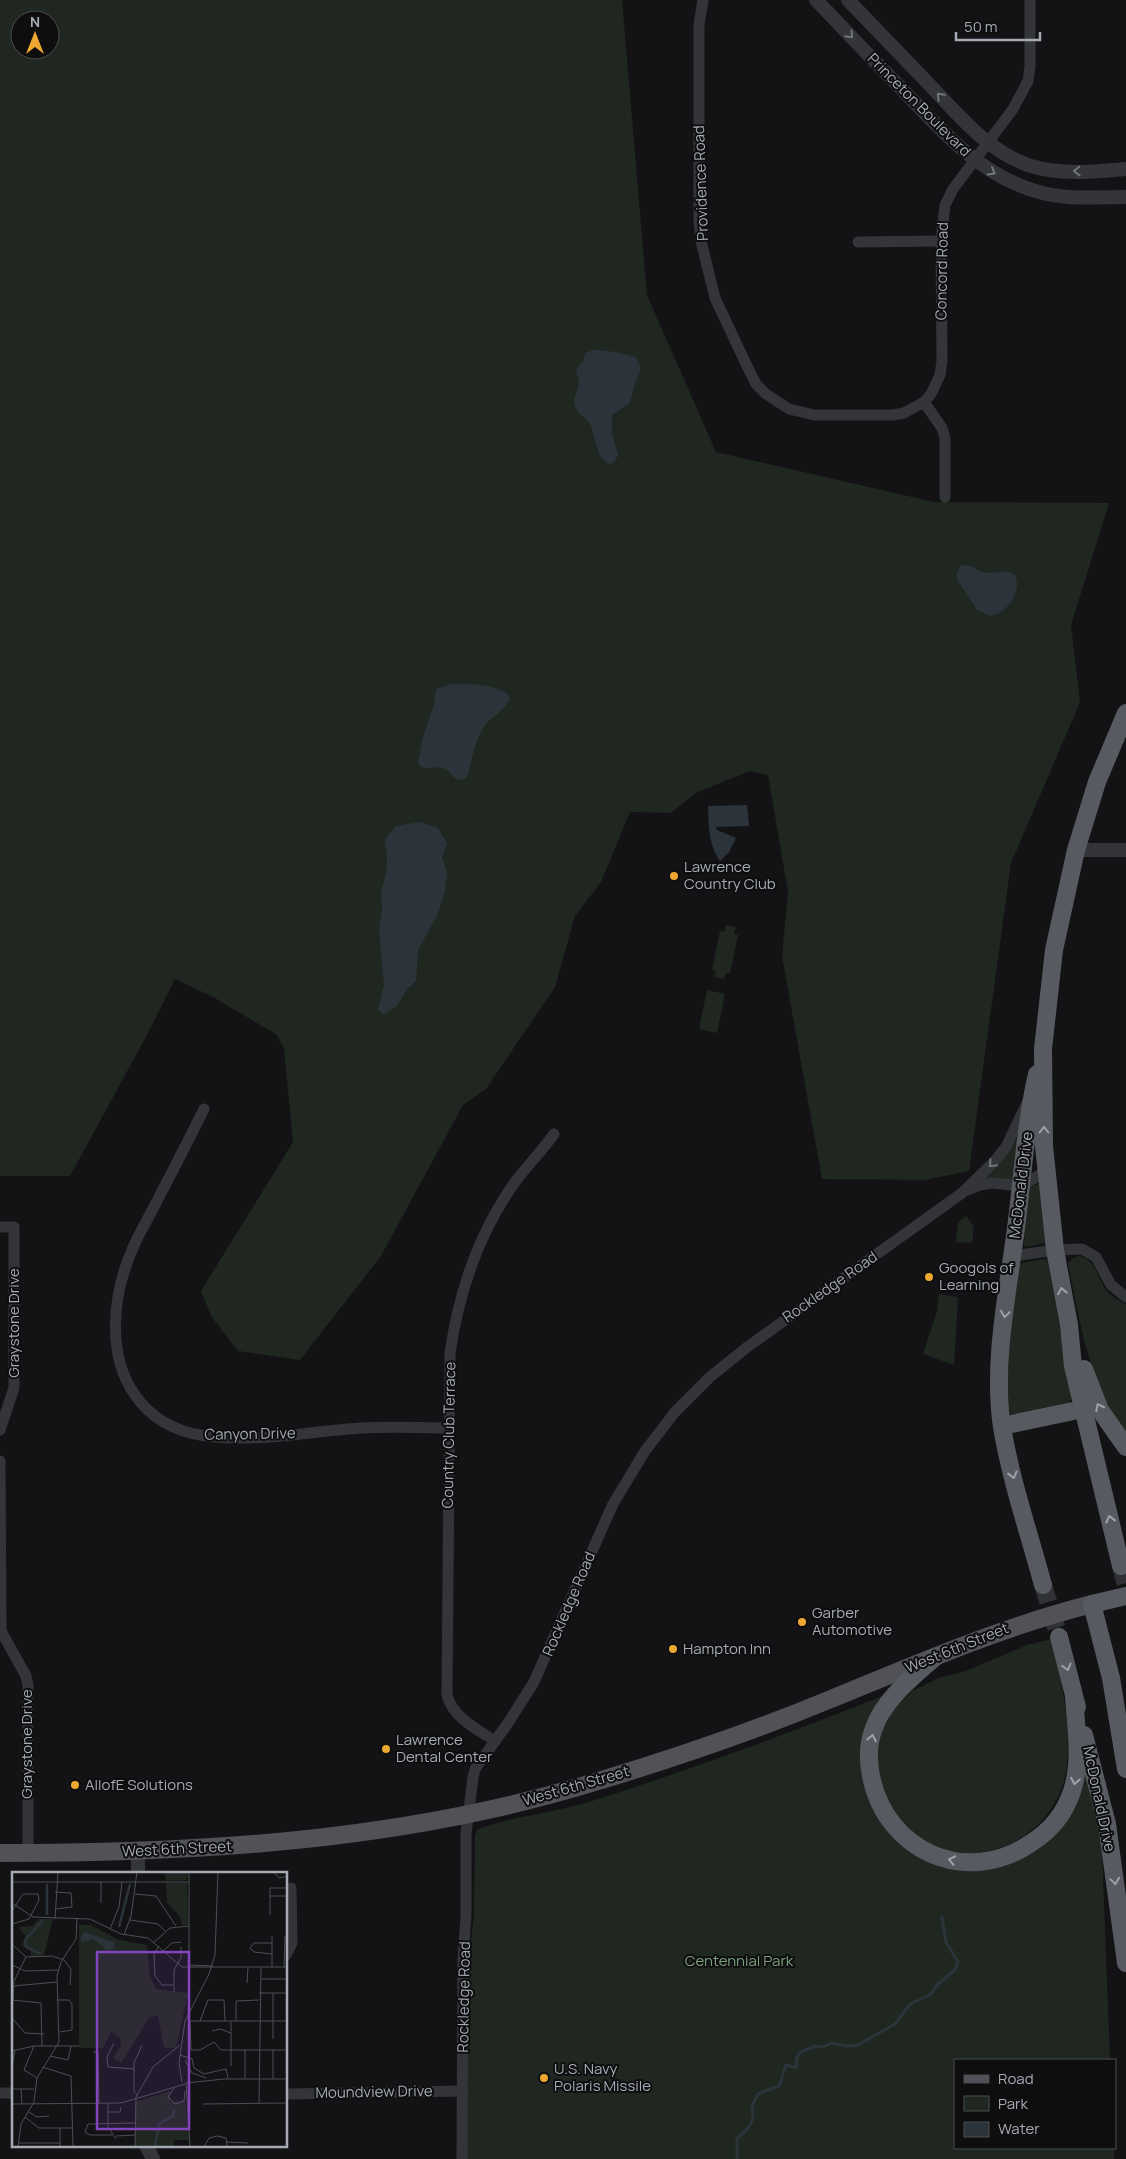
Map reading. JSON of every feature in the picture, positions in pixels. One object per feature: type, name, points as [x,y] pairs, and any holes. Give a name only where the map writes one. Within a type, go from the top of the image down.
[{"type":"highway","name":"McDonald Drive","points":[[1043,1585],[1013,1476],[1002,1426],[1000,1357],[1033,1092],[1043,1049],[1054,950],[1076,850],[1097,782],[1126,713]]},
{"type":"highway","name":"McDonald Drive","points":[[1043,1049],[1046,1171],[1055,1250],[1074,1366],[1121,1566]]},
{"type":"highway","points":[[1068,1325],[1100,1410],[1126,1447]]},
{"type":"highway","points":[[1002,1426],[1083,1409]]},
{"type":"highway","name":"West 6th Street","points":[[1092,1604],[1126,1596]]},
{"type":"highway","points":[[1092,1604],[1111,1678],[1126,1769]]},
{"type":"highway","name":"McDonald Drive","points":[[1059,1637],[1107,1824],[1126,1964]]},
{"type":"highway","points":[[935,1657],[897,1692],[880,1716],[871,1739],[870,1769],[879,1803],[897,1830],[920,1848],[936,1856],[953,1861],[973,1864],[997,1860],[1031,1844],[1043,1836],[1056,1821],[1066,1807],[1073,1790],[1076,1773],[1078,1756],[1074,1697]]},
{"type":"main road","name":"West 6th Street","points":[[0,1853],[138,1852],[300,1840],[367,1832],[468,1814],[587,1785],[688,1752],[779,1720],[1011,1627],[1092,1604]]},
{"type":"street","name":"Providence Road","points":[[703,0],[699,25],[699,220],[701,241],[714,298],[756,384],[777,403],[789,409],[814,415],[893,415],[904,413],[924,402]]},
{"type":"street","name":"Princeton Boulevard","points":[[816,0],[950,139],[974,160],[1003,178],[1038,192],[1067,196],[1126,197]]},
{"type":"street","name":"Princeton Boulevard","points":[[848,0],[973,130],[987,142],[1029,166],[1047,170],[1104,171],[1126,169]]},
{"type":"street","name":"Concord Road","points":[[924,402],[936,386],[942,361],[941,241],[945,205],[953,189],[1013,109],[1028,81],[1030,67],[1030,0]]},
{"type":"street","points":[[858,242],[941,241]]},
{"type":"street","points":[[924,402],[942,428],[945,438],[945,497]]},
{"type":"street","points":[[1076,850],[1126,850]]},
{"type":"street","points":[[962,1193],[994,1162],[1006,1146],[1033,1092]]},
{"type":"street","name":"Canyon Drive","points":[[204,1109],[132,1250],[120,1289],[116,1335],[118,1360],[129,1387],[139,1402],[150,1413],[165,1423],[180,1430],[203,1436],[280,1436],[363,1428],[449,1428]]},
{"type":"street","name":"Country Club Terrace","points":[[495,1741],[458,1715],[451,1706],[447,1695],[450,1366],[454,1323],[472,1259],[500,1204],[520,1174],[554,1134]]},
{"type":"street","points":[[962,1193],[980,1185],[992,1183],[1022,1186],[1046,1171]]},
{"type":"street","name":"Rockledge Road","points":[[462,2159],[463,1960],[468,1814],[475,1770],[534,1682],[613,1504],[645,1451],[684,1402],[710,1377],[746,1348],[962,1193]]},
{"type":"street","name":"Graystone Drive","points":[[0,1227],[14,1227],[14,1388],[0,1430]]},
{"type":"street","points":[[1013,1256],[1076,1248],[1089,1252],[1101,1264],[1111,1285],[1126,1296]]},
{"type":"street","name":"Graystone Drive","points":[[0,1461],[1,1631],[26,1676],[28,1685],[28,1853]]},
{"type":"street","points":[[138,1852],[138,1872]]},
{"type":"street","points":[[288,1950],[292,1943],[292,1888]]},
{"type":"street","name":"Moundview Drive","points":[[288,2094],[463,2091]]},
{"type":"street","points":[[146,2146],[153,2159]]},
{"type":"green space","name":"Lawrence Country Club","points":[[0,0],[622,0],[647,295],[716,452],[934,502],[1109,503],[1071,625],[1080,702],[1011,863],[969,1171],[925,1180],[822,1179],[782,956],[788,892],[768,775],[749,771],[696,793],[671,813],[630,812],[601,882],[575,916],[555,987],[486,1089],[463,1105],[381,1256],[300,1360],[238,1351],[211,1316],[201,1291],[293,1142],[284,1049],[277,1035],[215,998],[175,979],[149,1031],[70,1176],[0,1176]]},
{"type":"green space","points":[[726,925],[736,927],[734,934],[738,935],[730,974],[726,973],[724,979],[714,977],[716,971],[712,970],[720,931],[724,932]]},
{"type":"green space","points":[[707,990],[725,994],[717,1033],[699,1029]]},
{"type":"green space","points":[[1020,1133],[1017,1180],[982,1180],[1009,1152]]},
{"type":"green space","points":[[1040,1183],[1045,1243],[1026,1247],[1024,1246],[1025,1190]]},
{"type":"green space","points":[[966,1216],[974,1227],[972,1243],[956,1242],[958,1222]]},
{"type":"green space","points":[[1079,1256],[1085,1258],[1093,1265],[1106,1290],[1126,1304],[1126,1436],[1113,1415],[1094,1373],[1082,1331],[1068,1263]]},
{"type":"green space","points":[[1047,1259],[1073,1397],[1068,1404],[1012,1415],[1010,1414],[1008,1360],[1017,1269],[1021,1263]]},
{"type":"green space","points":[[939,1294],[958,1297],[954,1365],[923,1354],[937,1311]]},
{"type":"green space","points":[[1052,1639],[1065,1708],[1068,1745],[1065,1777],[1057,1799],[1044,1818],[1028,1833],[1009,1845],[988,1851],[966,1853],[944,1850],[920,1839],[893,1811],[882,1789],[878,1775],[877,1760],[881,1723],[886,1724],[893,1710],[912,1691],[941,1677],[966,1671],[1027,1645]]},
{"type":"green space","name":"Centennial Park","points":[[885,1695],[862,1759],[921,1855],[1026,1854],[1084,1764],[1100,1829],[1102,1849],[1110,2059],[954,2059],[954,2149],[1114,2149],[1114,2159],[467,2159],[469,1959],[474,1915],[475,1835],[478,1829],[589,1802],[812,1724]]},
{"type":"water","points":[[593,350],[636,357],[641,369],[630,403],[612,415],[612,433],[618,455],[615,461],[610,464],[599,453],[591,426],[578,412],[575,405],[579,382],[576,370],[583,361],[585,353]]},
{"type":"water","points":[[964,565],[984,572],[1005,572],[1015,575],[1017,588],[1015,594],[1003,610],[991,616],[977,610],[957,579],[960,566]]},
{"type":"water","points":[[451,684],[493,687],[507,694],[510,699],[506,706],[485,725],[476,743],[467,777],[462,780],[456,779],[443,768],[423,768],[418,762],[423,737],[434,705],[436,689]]},
{"type":"water","points":[[747,805],[749,826],[716,827],[717,830],[736,838],[729,852],[720,861],[711,841],[708,806]]},
{"type":"water","points":[[420,822],[438,828],[447,843],[442,857],[447,873],[445,890],[438,914],[418,950],[416,981],[407,989],[397,1006],[384,1014],[378,1010],[384,985],[379,928],[382,910],[381,892],[386,874],[386,838],[395,827]]},
{"type":"waterway","points":[[737,2159],[737,2139],[752,2121],[752,2106],[758,2094],[779,2086],[786,2065],[796,2068],[797,2057],[801,2052],[815,2046],[823,2047],[832,2043],[847,2046],[858,2045],[895,2024],[910,2004],[930,1995],[938,1984],[955,1970],[958,1962],[946,1942],[942,1917]]},
{"type":"tunnel","points":[[1121,1566],[1126,1585]]},
{"type":"tunnel","points":[[1043,1585],[1059,1637]]},
{"type":"place","name":"Lawrence Country Club","points":[[674,876]]},
{"type":"place","name":"Googols of Learning","points":[[929,1277]]},
{"type":"place","name":"Garber Automotive","points":[[802,1622]]},
{"type":"place","name":"Hampton Inn","points":[[673,1649]]},
{"type":"place","name":"Lawrence Dental Center","points":[[386,1749]]},
{"type":"place","name":"AllofE Solutions","points":[[75,1785]]},
{"type":"place","name":"U.S. Navy Polaris Missile","points":[[544,2078]]}]
